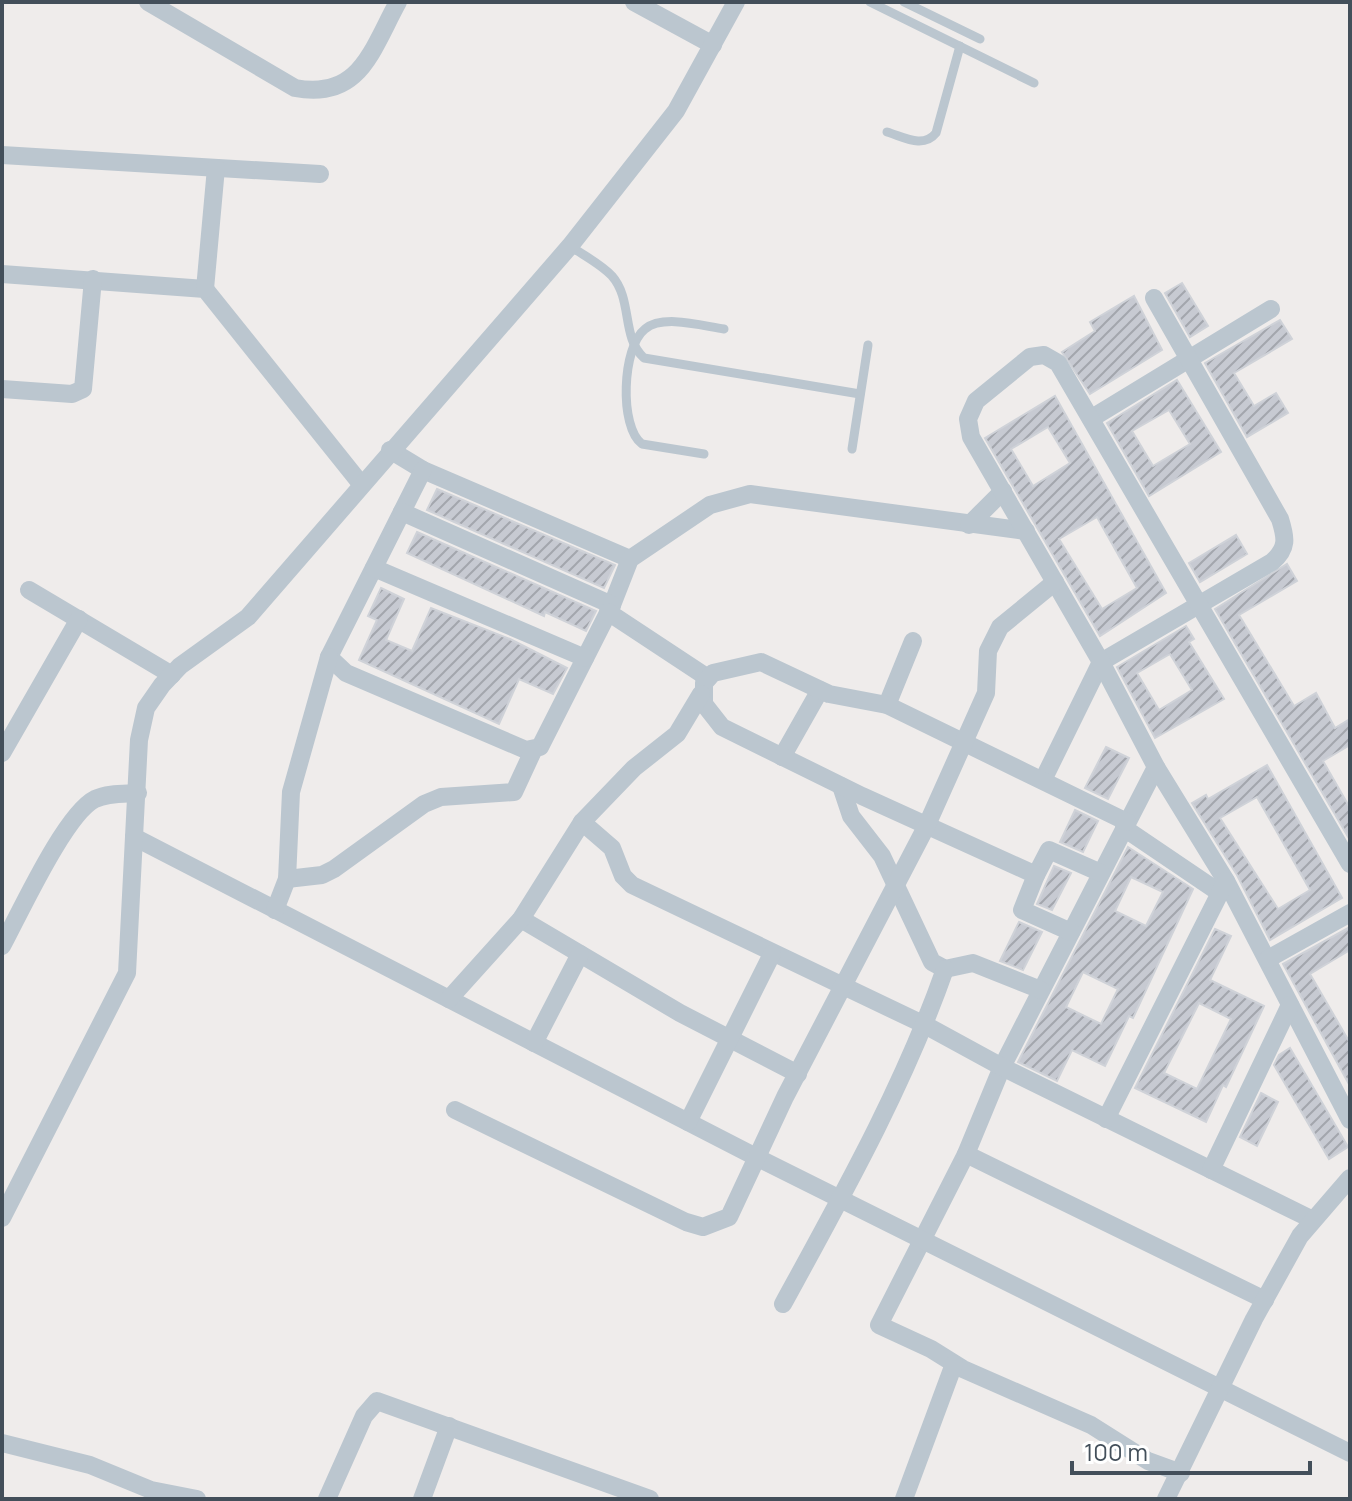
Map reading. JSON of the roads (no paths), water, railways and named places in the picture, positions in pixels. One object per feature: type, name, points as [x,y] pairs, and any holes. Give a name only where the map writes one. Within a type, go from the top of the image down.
[{"type":"street","points":[[148,2],[295,88],[319,93],[337,89],[353,79],[398,2]]},
{"type":"street","points":[[634,2],[713,45]]},
{"type":"street","points":[[2,1218],[127,973],[139,740],[146,708],[172,675],[248,617],[570,246],[676,111],[736,2]]},
{"type":"street","points":[[2,155],[320,174]]},
{"type":"street","points":[[216,168],[205,289],[361,484]]},
{"type":"street","points":[[2,274],[205,289]]},
{"type":"street","points":[[2,389],[72,394],[83,389],[93,279]]},
{"type":"street","points":[[1043,780],[1101,662],[1284,552],[1286,539],[1280,519],[1154,298]]},
{"type":"street","points":[[1092,418],[1271,309]]},
{"type":"street","points":[[1350,864],[1058,363],[1044,355],[1030,357],[976,401],[968,419],[971,437],[1101,662],[1223,887],[1268,959],[1350,1120]]},
{"type":"street","points":[[390,450],[423,470],[630,559]]},
{"type":"street","points":[[275,910],[287,879],[291,792],[329,657],[423,470]]},
{"type":"street","points":[[969,525],[1003,491]]},
{"type":"street","points":[[287,879],[322,875],[334,869],[392,831],[424,804],[441,797],[514,792],[610,609],[630,559],[710,505],[750,494],[1026,531]]},
{"type":"street","points":[[402,512],[610,609],[705,686],[722,727],[926,827],[1036,875]]},
{"type":"street","points":[[374,568],[585,658]]},
{"type":"street","points":[[455,1110],[703,1227],[729,1217],[756,1157],[926,827],[986,693],[988,651],[1000,627],[1055,582]]},
{"type":"street","points":[[29,590],[172,675]]},
{"type":"street","points":[[2,753],[79,619]]},
{"type":"street","points":[[887,705],[913,641]]},
{"type":"street","points":[[329,657],[346,673],[533,751]]},
{"type":"street","points":[[449,999],[521,919],[582,822],[634,768],[677,734],[713,673],[742,664],[761,662],[820,690],[887,705],[1043,780],[1126,825],[1223,887]]},
{"type":"street","points":[[782,757],[820,690]]},
{"type":"street","points":[[1156,767],[1002,1067],[966,1154],[879,1325],[931,1349],[954,1364],[1091,1425],[1148,1461],[1181,1473]]},
{"type":"street","points":[[841,786],[851,816],[882,856],[932,962],[945,969],[973,963],[1041,990]]},
{"type":"street","points":[[4,938],[71,821],[92,800],[106,795],[138,793]]},
{"type":"street","points":[[582,822],[612,848],[623,876],[632,885],[925,1025],[1002,1067],[1313,1220]]},
{"type":"street","points":[[134,837],[756,1157],[842,1197],[1350,1453]]},
{"type":"street","points":[[1071,932],[1022,910],[1036,875],[1049,850],[1101,873]]},
{"type":"street","points":[[1106,1119],[1223,887]]},
{"type":"street","points":[[1268,959],[1350,913]]},
{"type":"street","points":[[521,919],[730,1039],[798,1074]]},
{"type":"street","points":[[534,1043],[580,954]]},
{"type":"street","points":[[688,1122],[772,954]]},
{"type":"street","points":[[783,1304],[842,1197],[925,1025],[945,969]]},
{"type":"street","points":[[1211,1170],[1290,1005]]},
{"type":"street","points":[[966,1154],[1265,1300]]},
{"type":"street","points":[[1166,1499],[1219,1389],[1300,1236],[1350,1178]]},
{"type":"street","points":[[904,1499],[954,1364]]},
{"type":"street","points":[[327,1499],[364,1416],[377,1401],[650,1499]]},
{"type":"street","points":[[422,1499],[449,1426]]},
{"type":"street","points":[[2,1443],[90,1465],[151,1490],[197,1499]]},
{"type":"lane","points":[[870,2],[1034,83]]},
{"type":"lane","points":[[904,2],[980,39]]},
{"type":"lane","points":[[887,132],[922,142],[930,141],[936,133],[960,46]]},
{"type":"lane","points":[[570,246],[612,276],[624,298],[633,348],[627,416],[634,438],[642,444],[704,454]]},
{"type":"lane","points":[[633,348],[645,329],[664,322],[724,329]]},
{"type":"lane","points":[[852,449],[868,345]]},
{"type":"lane","points":[[633,348],[644,358],[860,394]]}]
